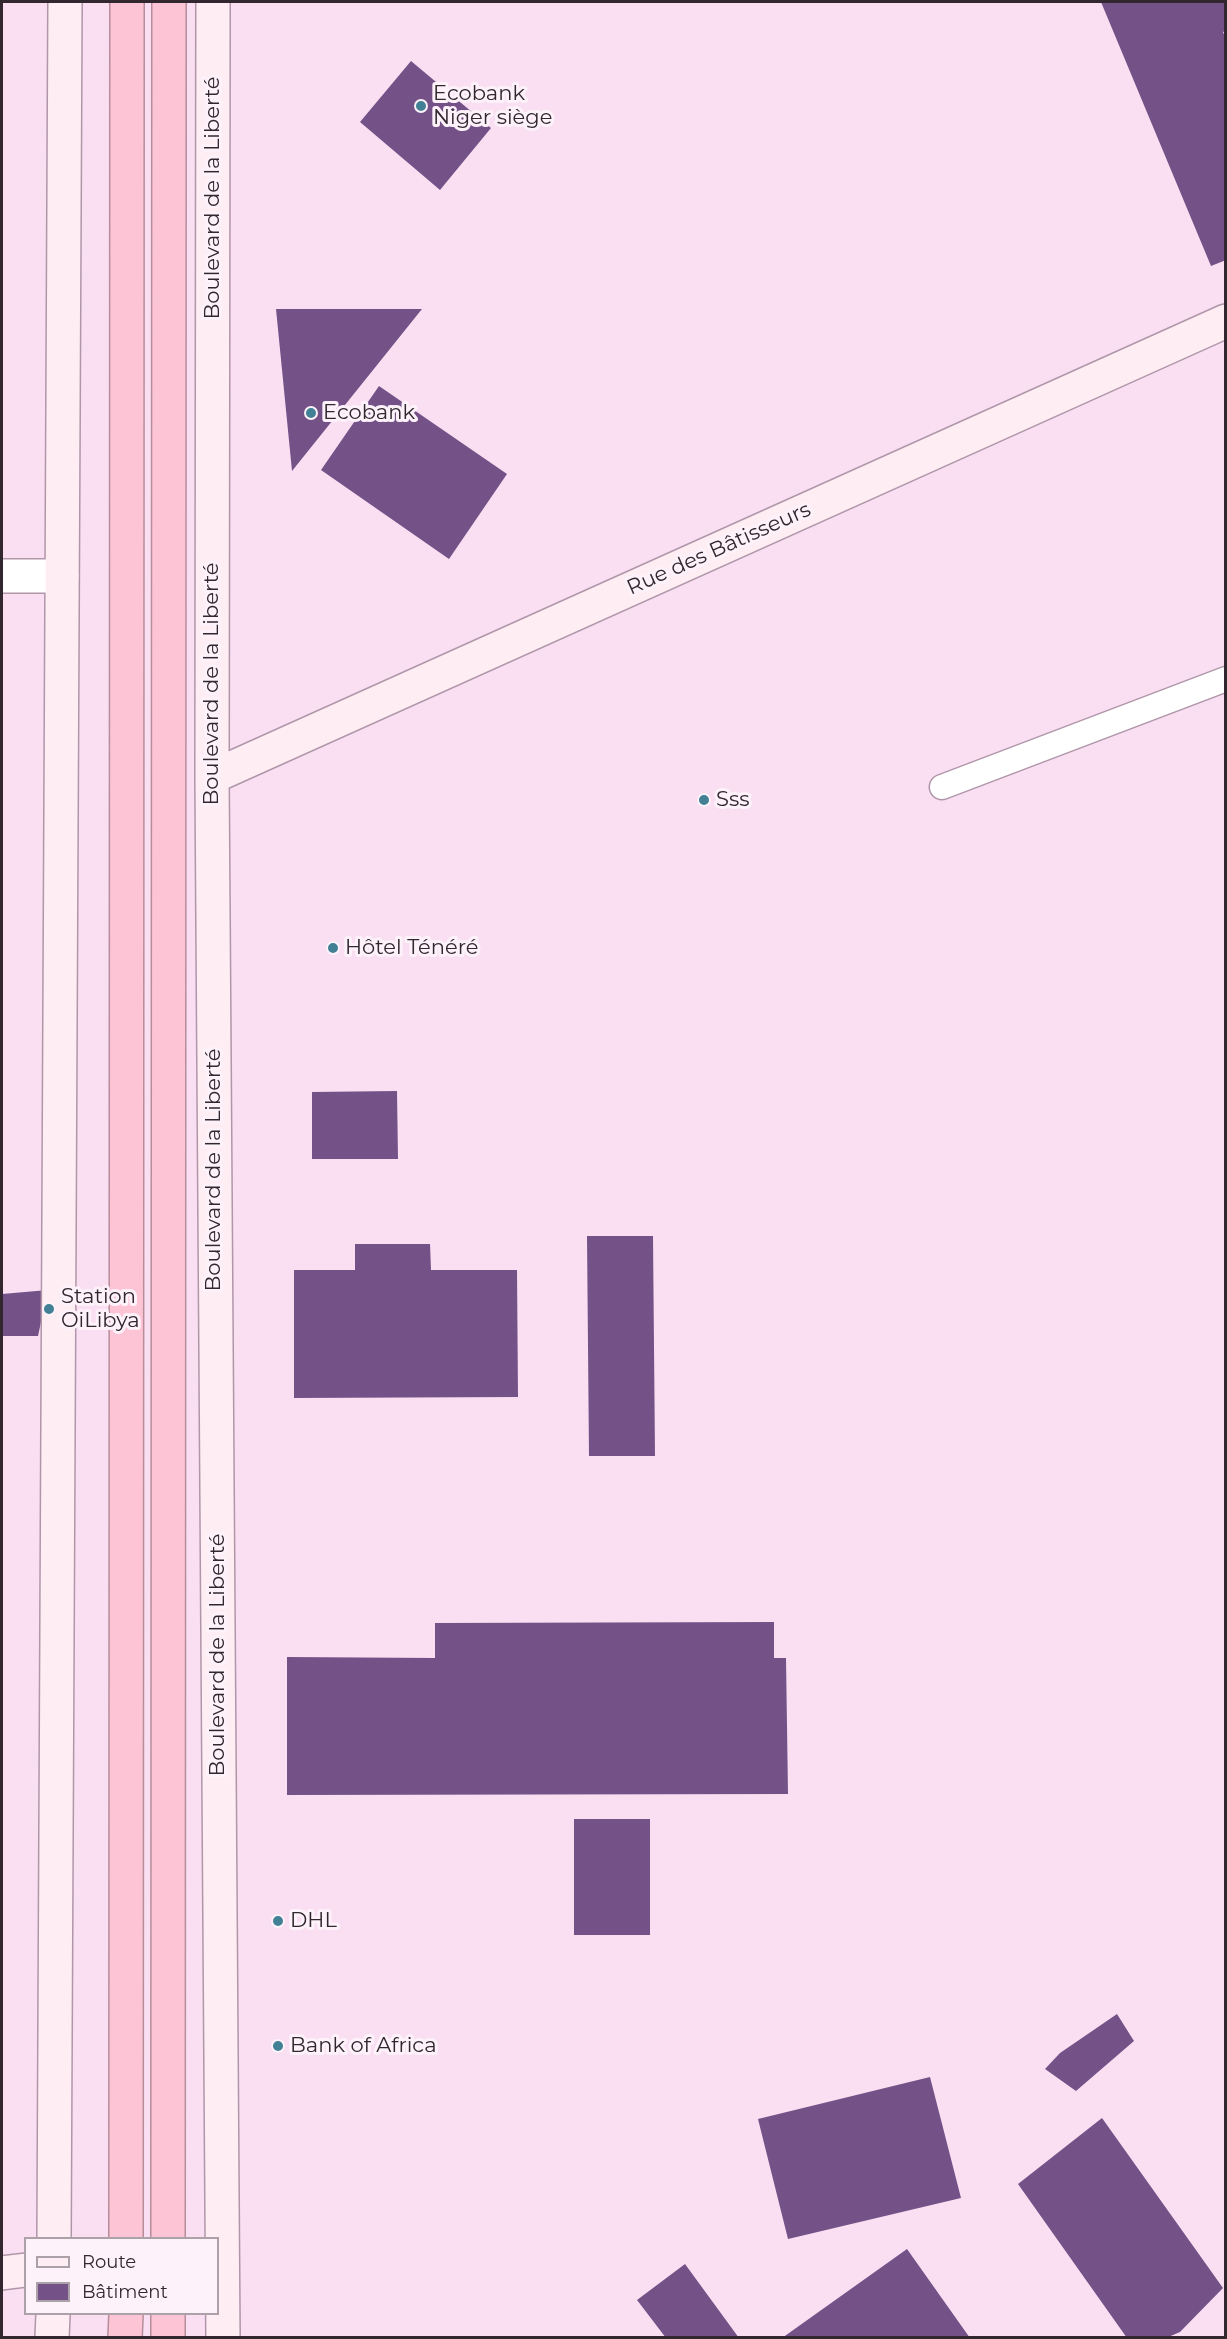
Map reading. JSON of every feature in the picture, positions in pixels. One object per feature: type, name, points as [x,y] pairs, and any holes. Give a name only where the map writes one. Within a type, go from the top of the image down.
[{"type":"highway","points":[[126,2237],[127,2]]},
{"type":"highway","name":"Boulevard de la Liberté","points":[[168,2237],[169,2]]},
{"type":"highway","points":[[125,2337],[126,2315]]},
{"type":"highway","points":[[168,2315],[168,2337]]},
{"type":"main road","points":[[54,2237],[65,2]]},
{"type":"main road","name":"Boulevard de la Liberté","points":[[213,2],[212,777],[223,2337]]},
{"type":"main road","name":"Rue des Bâtisseurs","points":[[212,777],[1226,321]]},
{"type":"main road","points":[[2,2273],[24,2270]]},
{"type":"main road","points":[[52,2315],[52,2337]]},
{"type":"street","points":[[2,576],[62,576]]},
{"type":"lane","points":[[942,787],[1226,679]]},
{"type":"building","points":[[1101,2],[1226,2],[1226,31],[1223,32],[1226,39],[1226,260],[1211,266]]},
{"type":"building","points":[[411,61],[491,128],[440,190],[360,122]]},
{"type":"building","points":[[276,309],[422,309],[292,471]]},
{"type":"building","points":[[379,386],[507,474],[449,559],[321,470]]},
{"type":"building","points":[[397,1091],[398,1159],[312,1159],[312,1092]]},
{"type":"building","points":[[587,1236],[653,1236],[655,1456],[589,1456]]},
{"type":"building","points":[[355,1244],[430,1244],[431,1270],[517,1270],[518,1397],[294,1398],[294,1270],[355,1270]]},
{"type":"building","points":[[48,1290],[38,1336],[2,1336],[2,1294]]},
{"type":"building","points":[[774,1622],[774,1658],[786,1658],[788,1794],[287,1795],[287,1657],[435,1658],[435,1623]]},
{"type":"building","points":[[574,1819],[650,1819],[650,1935],[574,1935]]},
{"type":"building","points":[[1117,2014],[1134,2041],[1076,2091],[1045,2069],[1060,2053]]},
{"type":"building","points":[[930,2077],[961,2198],[788,2239],[758,2119]]},
{"type":"building","points":[[1102,2118],[1223,2288],[1180,2332],[1166,2338],[1127,2338],[1018,2184]]},
{"type":"building","points":[[907,2249],[970,2338],[782,2338]]},
{"type":"building","points":[[685,2264],[739,2338],[666,2338],[637,2300]]},
{"type":"place","name":"Ecobank Niger siège","points":[[421,106]]},
{"type":"place","name":"Ecobank","points":[[311,413]]},
{"type":"place","name":"Sss","points":[[704,800]]},
{"type":"place","name":"Hôtel Ténéré","points":[[333,948]]},
{"type":"place","name":"Station OiLibya","points":[[49,1309]]},
{"type":"place","name":"DHL","points":[[278,1921]]},
{"type":"place","name":"Bank of Africa","points":[[278,2046]]}]
